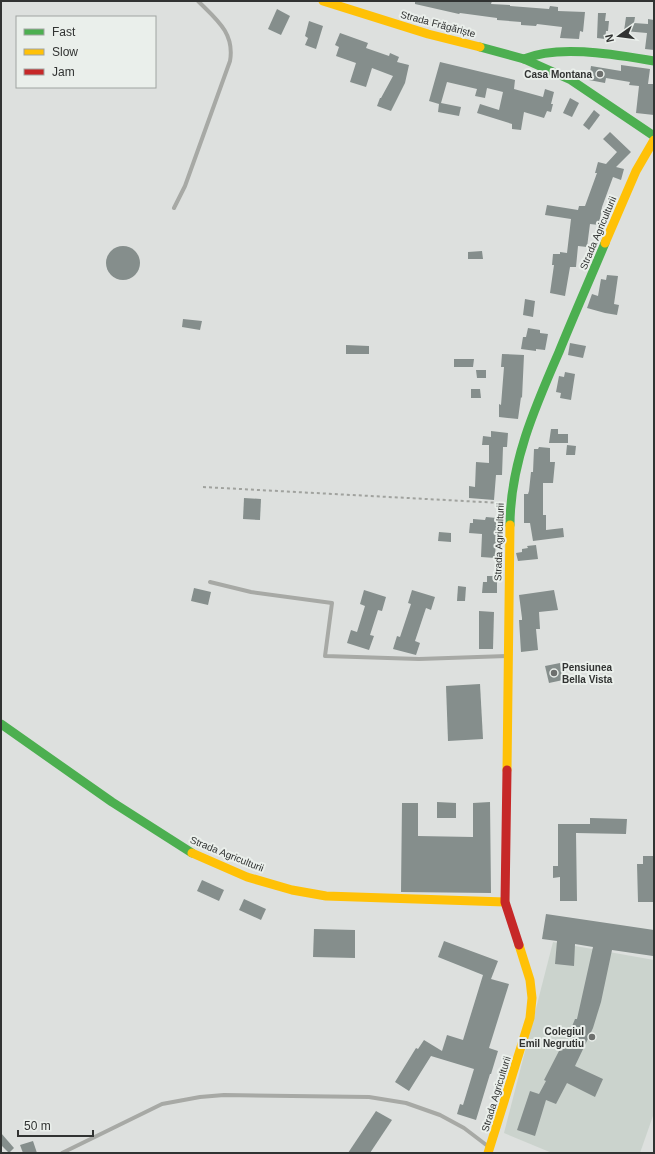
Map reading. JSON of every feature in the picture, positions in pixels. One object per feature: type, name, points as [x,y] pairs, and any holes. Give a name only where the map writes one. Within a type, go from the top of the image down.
[{"type":"street","name":"Strada Frăgăriște","points":[[323,1],[434,35],[524,59],[571,80],[654,136]]},
{"type":"street","points":[[524,59],[534,54],[553,52],[605,54],[654,61]]},
{"type":"street","name":"Strada Agriculturii","points":[[490,1151],[530,1018],[532,998],[530,980],[505,902],[510,503],[519,459],[534,410],[636,171],[654,140]]},
{"type":"street","name":"Strada Agriculturii","points":[[1,724],[112,802],[189,852],[247,877],[292,890],[326,896],[505,902]]},
{"type":"lane","points":[[174,208],[185,186],[230,61],[232,51],[225,29],[198,1]]},
{"type":"lane","points":[[210,582],[251,592],[332,603],[325,656],[419,659],[507,656]]},
{"type":"lane","points":[[62,1153],[162,1104],[200,1097],[224,1095],[369,1097],[406,1103],[440,1115],[464,1128],[490,1151]]},
{"type":"path","points":[[203,487],[510,503]]},
{"type":"shaded area","name":"Colegiul Emil Negrutiu","points":[[553,942],[654,960],[654,1113],[640,1153],[552,1153],[504,1133]]},
{"type":"building","points":[[415,1],[492,1],[491,4],[510,6],[549,9],[550,6],[558,7],[558,11],[585,12],[583,32],[580,31],[579,39],[560,38],[562,27],[537,24],[536,26],[521,25],[521,22],[459,14],[415,4]]},
{"type":"building","points":[[277,9],[290,16],[281,35],[268,29]]},
{"type":"building","points":[[598,13],[606,13],[605,21],[609,21],[605,39],[597,38]]},
{"type":"building","points":[[626,17],[635,17],[634,23],[648,24],[648,19],[654,20],[654,50],[645,49],[647,33],[624,31]]},
{"type":"building","points":[[309,21],[323,26],[316,49],[305,45],[308,38],[305,36]]},
{"type":"building","points":[[340,33],[368,43],[366,48],[389,56],[390,53],[399,57],[397,62],[409,65],[405,83],[391,111],[377,106],[393,76],[372,68],[366,87],[350,82],[356,63],[336,56],[339,47],[335,45]]},
{"type":"building","points":[[440,62],[515,80],[514,89],[543,97],[545,89],[554,92],[551,112],[547,111],[544,118],[524,112],[521,130],[512,129],[512,124],[477,113],[480,104],[499,110],[503,92],[487,88],[485,98],[475,96],[477,89],[447,82],[441,103],[461,107],[459,116],[438,112],[439,104],[429,101]]},
{"type":"building","points":[[621,65],[650,69],[648,84],[654,84],[654,115],[636,113],[639,86],[629,85],[630,82],[606,78],[605,83],[589,80],[591,66],[621,71]]},
{"type":"building","points":[[570,98],[579,103],[572,117],[563,113]]},
{"type":"building","points":[[594,110],[600,115],[589,130],[583,125]]},
{"type":"building","points":[[610,132],[631,152],[616,167],[624,169],[621,180],[613,177],[602,207],[599,225],[590,224],[587,247],[578,246],[576,267],[570,267],[565,296],[550,293],[554,265],[552,265],[553,254],[560,254],[560,252],[567,253],[571,219],[545,215],[547,205],[578,210],[579,206],[585,206],[597,173],[595,173],[598,162],[606,164],[617,152],[603,139]]},
{"type":"building","points":[[126,246],[133,248],[138,253],[140,263],[138,273],[133,278],[120,280],[113,278],[108,273],[106,260],[108,253],[113,248]]},
{"type":"building","points":[[482,251],[483,259],[468,259],[468,252]]},
{"type":"building","points":[[607,275],[618,276],[614,304],[619,305],[617,315],[587,308],[592,294],[598,296],[601,279],[606,280]]},
{"type":"building","points":[[525,299],[535,301],[533,317],[523,315]]},
{"type":"building","points":[[183,319],[202,321],[200,330],[182,327]]},
{"type":"building","points":[[528,328],[540,330],[540,333],[548,334],[545,350],[536,349],[536,351],[521,349],[523,337],[526,337]]},
{"type":"building","points":[[570,343],[586,346],[583,358],[568,355]]},
{"type":"building","points":[[346,345],[369,346],[369,354],[346,354]]},
{"type":"building","points":[[502,354],[524,355],[522,398],[521,397],[518,419],[499,417],[499,404],[501,405],[504,367],[501,367]]},
{"type":"building","points":[[454,359],[474,359],[473,367],[454,367]]},
{"type":"building","points":[[476,370],[486,370],[486,378],[477,378]]},
{"type":"building","points":[[565,372],[575,374],[571,400],[560,398],[561,393],[556,392],[559,376],[564,377]]},
{"type":"building","points":[[471,389],[480,389],[481,398],[471,398]]},
{"type":"building","points":[[551,429],[558,429],[558,434],[568,434],[568,443],[549,443]]},
{"type":"building","points":[[491,431],[508,433],[507,447],[503,447],[502,475],[496,475],[494,500],[469,498],[469,486],[475,487],[476,462],[489,463],[489,445],[482,445],[483,436],[491,437]]},
{"type":"building","points":[[567,445],[576,446],[575,455],[566,455]]},
{"type":"building","points":[[539,447],[550,448],[550,462],[555,462],[553,483],[543,483],[543,515],[546,515],[546,530],[563,528],[564,537],[533,541],[530,523],[524,523],[524,494],[528,494],[529,491],[531,472],[533,472],[534,449],[538,449]]},
{"type":"building","points":[[244,498],[261,499],[260,520],[243,519]]},
{"type":"building","points":[[486,517],[497,518],[495,558],[481,557],[482,534],[469,533],[470,523],[473,523],[473,519],[485,520]]},
{"type":"building","points":[[439,532],[451,533],[451,542],[438,541]]},
{"type":"building","points":[[536,545],[538,559],[518,561],[516,553],[522,552],[522,549],[528,548],[527,546]]},
{"type":"building","points":[[487,576],[497,576],[497,593],[482,593],[483,582],[487,582]]},
{"type":"building","points":[[458,586],[466,587],[465,601],[457,601]]},
{"type":"building","points":[[194,588],[211,592],[208,605],[191,601]]},
{"type":"building","points":[[364,590],[386,597],[382,611],[378,610],[370,635],[374,636],[369,650],[347,643],[351,630],[357,632],[365,606],[360,604]]},
{"type":"building","points":[[412,590],[435,597],[431,610],[426,608],[415,641],[420,643],[416,655],[393,649],[397,636],[400,637],[411,604],[408,603]]},
{"type":"building","points":[[554,590],[558,610],[539,612],[540,629],[536,629],[538,650],[521,652],[519,620],[522,620],[522,618],[519,595]]},
{"type":"building","points":[[479,611],[494,612],[493,649],[479,649]]},
{"type":"building","name":"Pensiunea Bella Vista","points":[[560,663],[563,680],[549,683],[545,666]]},
{"type":"building","points":[[480,684],[483,739],[448,741],[446,686]]},
{"type":"building","points":[[437,802],[456,803],[456,818],[437,818]]},
{"type":"building","points":[[490,802],[491,893],[401,892],[402,803],[418,803],[418,836],[473,837],[473,803]]},
{"type":"building","points":[[590,818],[627,819],[626,834],[576,833],[577,901],[560,901],[560,877],[553,878],[553,866],[558,866],[558,824],[590,824]]},
{"type":"building","points":[[643,856],[654,856],[654,902],[638,902],[637,864],[643,864]]},
{"type":"building","points":[[202,880],[224,890],[219,901],[197,891]]},
{"type":"building","points":[[244,899],[266,909],[261,920],[239,910]]},
{"type":"building","points":[[546,914],[654,930],[654,952],[653,956],[612,950],[601,1002],[593,1028],[575,1066],[603,1079],[595,1097],[567,1083],[556,1104],[546,1100],[535,1136],[517,1130],[530,1091],[539,1094],[546,1081],[544,1080],[560,1049],[562,1051],[575,1019],[577,1019],[593,947],[575,944],[574,966],[555,964],[557,941],[542,939]]},
{"type":"building","points":[[314,929],[355,930],[355,958],[313,957]]},
{"type":"building","points":[[444,941],[498,961],[491,979],[509,984],[489,1048],[498,1051],[476,1120],[457,1114],[460,1104],[463,1105],[474,1069],[431,1056],[409,1091],[395,1082],[416,1048],[418,1049],[424,1040],[442,1051],[447,1035],[463,1040],[483,975],[438,957]]},
{"type":"building","points":[[376,1111],[392,1120],[370,1153],[348,1153]]},
{"type":"building","points":[[1,1133],[14,1148],[9,1153],[1,1145]]},
{"type":"building","points":[[33,1141],[37,1153],[23,1153],[20,1145]]},
{"type":"traffic: fast","points":[[480,47],[524,59],[571,80],[654,136]]},
{"type":"traffic: fast","points":[[524,59],[554,52],[571,51],[606,54],[654,61]]},
{"type":"traffic: fast","points":[[510,525],[514,480],[519,458],[533,415],[605,243]]},
{"type":"traffic: fast","points":[[1,724],[112,802],[192,853]]},
{"type":"traffic: slow","points":[[323,1],[428,34],[480,47]]},
{"type":"traffic: slow","points":[[605,243],[636,171],[654,140]]},
{"type":"traffic: slow","points":[[507,770],[510,525]]},
{"type":"traffic: slow","points":[[192,853],[247,877],[292,890],[326,896],[505,902]]},
{"type":"traffic: slow","points":[[488,1153],[530,1018],[532,998],[530,980],[519,945]]},
{"type":"traffic: jam","points":[[507,770],[505,902],[519,945]]},
{"type":"place","name":"Casa Montana","points":[[600,74]]},
{"type":"place","name":"Pensiunea Bella Vista","points":[[554,673]]},
{"type":"place","name":"Colegiul Emil Negrutiu","points":[[592,1037]]}]
